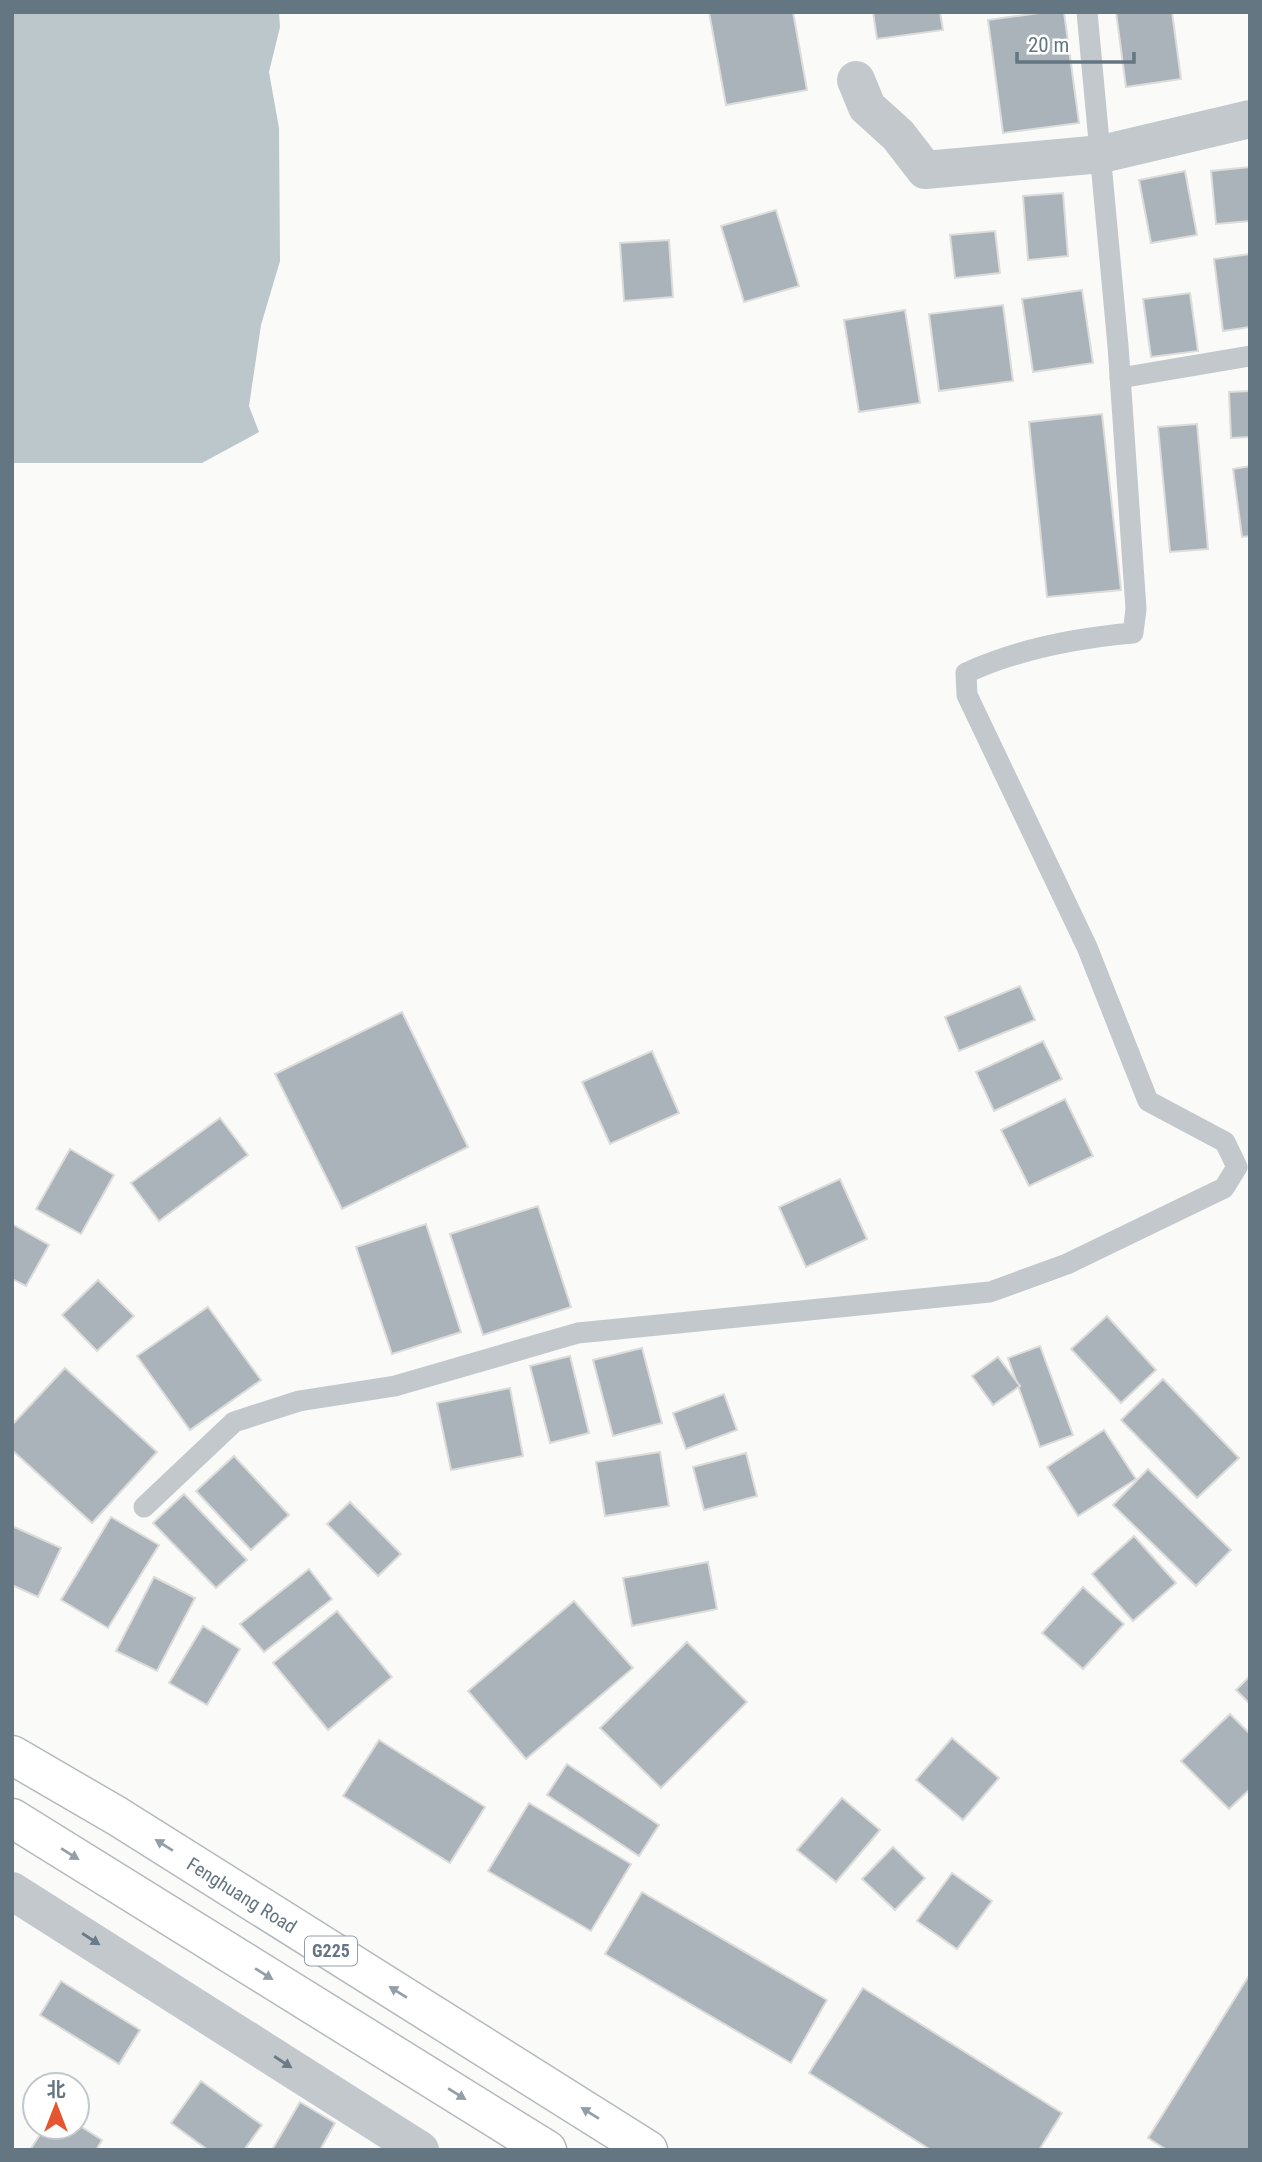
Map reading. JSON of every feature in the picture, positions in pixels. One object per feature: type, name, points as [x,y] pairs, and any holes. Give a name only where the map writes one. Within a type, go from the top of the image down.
[{"type":"highway","name":"Fenghuang Road","points":[[12,1755],[129,1823],[648,2150]]},
{"type":"highway","points":[[12,1818],[547,2150]]},
{"type":"street","points":[[856,80],[867,107],[898,135],[925,170],[1101,154],[1250,119]]},
{"type":"street","points":[[12,1891],[420,2150]]},
{"type":"lane","points":[[144,1507],[234,1422],[299,1401],[395,1386],[578,1334],[990,1292],[1067,1264],[1224,1188],[1237,1167],[1225,1142],[1148,1101],[1087,947],[967,695],[966,673],[988,663],[1083,637],[1133,633],[1136,609],[1120,378],[1087,12]]},
{"type":"lane","points":[[1120,378],[1250,356]]},
{"type":"shaded area","points":[[12,12],[279,12],[280,27],[269,72],[279,128],[280,261],[261,325],[249,406],[259,432],[202,463],[12,463]]},
{"type":"building","points":[[709,12],[793,12],[807,90],[726,105]]},
{"type":"building","points":[[873,12],[940,12],[943,30],[877,39]]},
{"type":"building","points":[[1064,12],[1079,123],[1003,133],[988,20]]},
{"type":"building","points":[[1116,12],[1172,12],[1181,79],[1126,87]]},
{"type":"building","points":[[1250,167],[1250,221],[1216,224],[1211,171]]},
{"type":"building","points":[[1185,171],[1197,235],[1151,243],[1139,180]]},
{"type":"building","points":[[1063,193],[1068,256],[1028,260],[1023,196]]},
{"type":"building","points":[[776,210],[799,286],[744,302],[721,226]]},
{"type":"building","points":[[995,231],[1000,273],[955,278],[950,235]]},
{"type":"building","points":[[669,240],[673,297],[624,301],[620,243]]},
{"type":"building","points":[[1250,254],[1250,327],[1223,331],[1214,259]]},
{"type":"building","points":[[1082,290],[1093,363],[1033,372],[1022,299]]},
{"type":"building","points":[[1190,293],[1198,351],[1151,357],[1143,299]]},
{"type":"building","points":[[1003,305],[1013,381],[939,391],[929,314]]},
{"type":"building","points":[[905,310],[920,403],[859,412],[844,320]]},
{"type":"building","points":[[1250,391],[1250,437],[1231,438],[1229,392]]},
{"type":"building","points":[[1102,414],[1121,590],[1047,597],[1029,422]]},
{"type":"building","points":[[1197,424],[1208,549],[1170,552],[1158,427]]},
{"type":"building","points":[[1250,466],[1250,536],[1242,537],[1233,469]]},
{"type":"building","points":[[1020,986],[1035,1020],[959,1051],[945,1017]]},
{"type":"building","points":[[402,1012],[468,1147],[342,1209],[275,1074]]},
{"type":"building","points":[[1043,1041],[1062,1079],[994,1111],[976,1072]]},
{"type":"building","points":[[652,1051],[679,1113],[610,1144],[582,1082]]},
{"type":"building","points":[[1065,1099],[1093,1156],[1029,1186],[1001,1130]]},
{"type":"building","points":[[220,1118],[248,1155],[159,1221],[131,1183]]},
{"type":"building","points":[[70,1149],[114,1175],[81,1234],[36,1209]]},
{"type":"building","points":[[840,1179],[867,1239],[806,1267],[779,1207]]},
{"type":"building","points":[[538,1206],[571,1307],[483,1335],[450,1234]]},
{"type":"building","points":[[12,1224],[49,1245],[26,1286],[12,1279]]},
{"type":"building","points":[[426,1224],[461,1332],[392,1354],[356,1247]]},
{"type":"building","points":[[98,1280],[134,1316],[97,1351],[62,1315]]},
{"type":"building","points":[[208,1307],[261,1380],[190,1430],[137,1356]]},
{"type":"building","points":[[1107,1316],[1156,1370],[1121,1403],[1071,1349]]},
{"type":"building","points":[[1040,1346],[1073,1435],[1040,1447],[1008,1358]]},
{"type":"building","points":[[642,1348],[662,1423],[613,1436],[593,1360]]},
{"type":"building","points":[[570,1356],[589,1433],[550,1443],[530,1366]]},
{"type":"building","points":[[998,1357],[1020,1386],[993,1405],[972,1376]]},
{"type":"building","points":[[65,1368],[157,1452],[92,1523],[12,1450],[12,1425]]},
{"type":"building","points":[[1163,1379],[1239,1458],[1197,1498],[1121,1420]]},
{"type":"building","points":[[510,1388],[523,1456],[451,1470],[437,1403]]},
{"type":"building","points":[[724,1394],[737,1430],[686,1449],[673,1413]]},
{"type":"building","points":[[1104,1430],[1136,1479],[1078,1516],[1047,1467]]},
{"type":"building","points":[[660,1452],[669,1506],[605,1516],[596,1462]]},
{"type":"building","points":[[746,1453],[757,1496],[704,1510],[693,1467]]},
{"type":"building","points":[[234,1456],[289,1515],[251,1550],[196,1491]]},
{"type":"building","points":[[1148,1469],[1231,1550],[1196,1586],[1113,1505]]},
{"type":"building","points":[[184,1494],[247,1560],[216,1588],[153,1523]]},
{"type":"building","points":[[350,1502],[401,1554],[378,1576],[327,1524]]},
{"type":"building","points":[[111,1517],[159,1545],[108,1628],[61,1600]]},
{"type":"building","points":[[12,1526],[61,1548],[38,1597],[12,1585]]},
{"type":"building","points":[[1134,1536],[1176,1583],[1133,1621],[1092,1574]]},
{"type":"building","points":[[708,1562],[717,1609],[632,1626],[623,1578]]},
{"type":"building","points":[[309,1569],[332,1599],[264,1652],[240,1624]]},
{"type":"building","points":[[154,1577],[195,1598],[157,1671],[116,1651]]},
{"type":"building","points":[[1083,1587],[1124,1624],[1083,1669],[1042,1633]]},
{"type":"building","points":[[574,1601],[633,1668],[526,1759],[468,1691]]},
{"type":"building","points":[[337,1611],[392,1677],[328,1730],[273,1663]]},
{"type":"building","points":[[203,1626],[240,1649],[207,1705],[169,1683]]},
{"type":"building","points":[[687,1642],[747,1702],[661,1788],[600,1728]]},
{"type":"building","points":[[1250,1676],[1250,1704],[1236,1690]]},
{"type":"building","points":[[1230,1714],[1250,1734],[1250,1789],[1229,1809],[1181,1761]]},
{"type":"building","points":[[952,1738],[999,1778],[963,1820],[916,1780]]},
{"type":"building","points":[[379,1740],[485,1807],[450,1863],[343,1796]]},
{"type":"building","points":[[567,1764],[659,1825],[639,1856],[547,1795]]},
{"type":"building","points":[[842,1798],[880,1830],[836,1882],[797,1850]]},
{"type":"building","points":[[529,1803],[631,1864],[591,1931],[488,1871]]},
{"type":"building","points":[[893,1847],[925,1878],[895,1910],[862,1879]]},
{"type":"building","points":[[952,1873],[992,1901],[957,1949],[917,1921]]},
{"type":"building","points":[[642,1892],[827,2000],[791,2063],[605,1954]]},
{"type":"building","points":[[1250,1974],[1250,2150],[1167,2150],[1148,2138]]},
{"type":"building","points":[[61,1981],[140,2030],[119,2064],[40,2015]]},
{"type":"building","points":[[863,1988],[1062,2113],[1039,2150],[931,2150],[809,2073]]},
{"type":"building","points":[[201,2081],[262,2125],[244,2150],[208,2150],[171,2123]]},
{"type":"building","points":[[300,2102],[335,2123],[320,2150],[272,2150]]},
{"type":"building","points":[[91,2133],[102,2140],[96,2150],[30,2150],[36,2141],[91,2141]]}]
